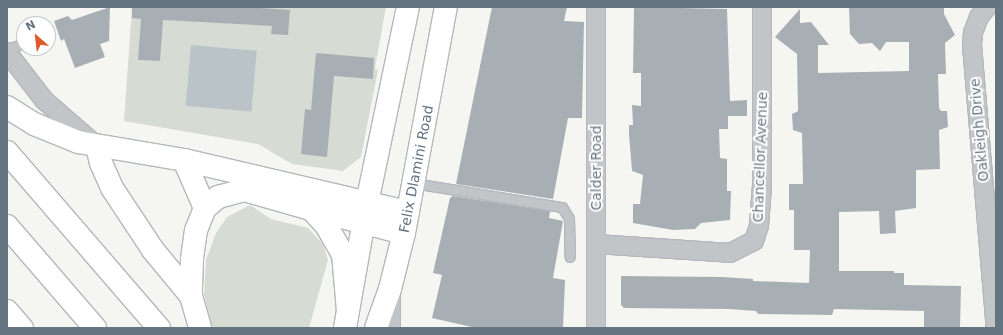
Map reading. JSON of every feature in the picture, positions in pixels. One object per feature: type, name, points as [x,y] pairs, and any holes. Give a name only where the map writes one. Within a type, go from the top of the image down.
[{"type":"main road","points":[[346,320],[365,213],[408,7]]},
{"type":"main road","name":"Felix Dlamini Road","points":[[376,328],[390,289],[406,223],[446,7]]},
{"type":"main road","points":[[7,107],[34,124],[68,139],[97,146],[184,160],[365,213],[406,223]]},
{"type":"main road","points":[[97,146],[101,164],[112,188],[153,250],[191,296]]},
{"type":"main road","points":[[7,152],[159,328]]},
{"type":"main road","points":[[184,160],[206,208]]},
{"type":"main road","points":[[200,328],[191,296],[196,230],[206,208],[218,197],[244,190],[311,209],[365,213]]},
{"type":"main road","points":[[311,209],[326,225],[343,254],[346,320]]},
{"type":"main road","points":[[7,226],[95,328]]},
{"type":"main road","points":[[7,311],[22,328]]},
{"type":"street","name":"Calder Road","points":[[596,7],[596,328]]},
{"type":"street","name":"Chancellor Avenue","points":[[596,244],[730,253],[754,240],[759,226],[762,185],[762,7]]},
{"type":"street","name":"Oakleigh Drive","points":[[987,7],[979,17],[973,33],[972,45],[996,328]]},
{"type":"street","points":[[7,50],[44,100],[97,146]]},
{"type":"street","points":[[390,289],[391,328]]},
{"type":"lane","points":[[413,183],[562,207],[569,218],[570,258]]},
{"type":"shaded area","points":[[132,7],[386,7],[375,68],[378,70],[361,157],[343,171],[292,164],[258,144],[124,121]]},
{"type":"shaded area","points":[[191,45],[257,51],[251,112],[186,106]]},
{"type":"shaded area","points":[[250,205],[271,219],[308,228],[323,244],[328,260],[309,328],[212,328],[204,294],[206,260],[216,233],[227,217]]},
{"type":"building","points":[[110,7],[109,41],[100,44],[105,57],[75,68],[64,39],[61,41],[56,27],[56,20],[68,16],[72,20]]},
{"type":"building","points":[[132,7],[247,7],[290,10],[288,35],[271,34],[272,26],[163,20],[160,61],[138,60],[141,19],[132,18]]},
{"type":"building","points":[[492,7],[567,7],[564,21],[584,22],[582,118],[568,118],[553,199],[456,184]]},
{"type":"building","points":[[634,7],[727,9],[730,101],[747,100],[747,116],[728,116],[728,129],[719,129],[720,158],[727,159],[727,191],[731,191],[730,220],[701,223],[695,229],[673,230],[633,223],[633,204],[640,204],[643,175],[632,171],[629,134],[629,125],[633,125],[632,105],[641,106],[641,73],[633,73]]},
{"type":"building","points":[[849,7],[944,7],[944,14],[955,35],[945,43],[946,74],[938,74],[939,108],[941,111],[947,111],[948,127],[939,130],[940,169],[916,170],[916,208],[895,211],[896,233],[880,234],[879,211],[839,212],[839,271],[894,271],[894,273],[904,273],[904,285],[961,286],[960,328],[924,328],[924,311],[834,309],[832,315],[758,314],[756,311],[729,309],[624,308],[621,305],[621,276],[722,277],[753,279],[753,281],[809,283],[810,250],[794,250],[794,210],[789,210],[789,184],[803,184],[802,133],[793,130],[792,114],[798,111],[797,54],[775,37],[800,9],[800,23],[811,22],[829,45],[818,45],[818,73],[909,71],[909,42],[886,42],[880,51],[872,43],[859,44],[850,34]]},
{"type":"building","points":[[316,53],[374,58],[373,79],[334,76],[327,157],[301,154],[305,109],[311,110]]},
{"type":"building","points":[[453,196],[550,211],[549,218],[563,221],[553,278],[565,280],[563,328],[476,328],[432,318],[442,275],[433,273],[450,198]]}]
